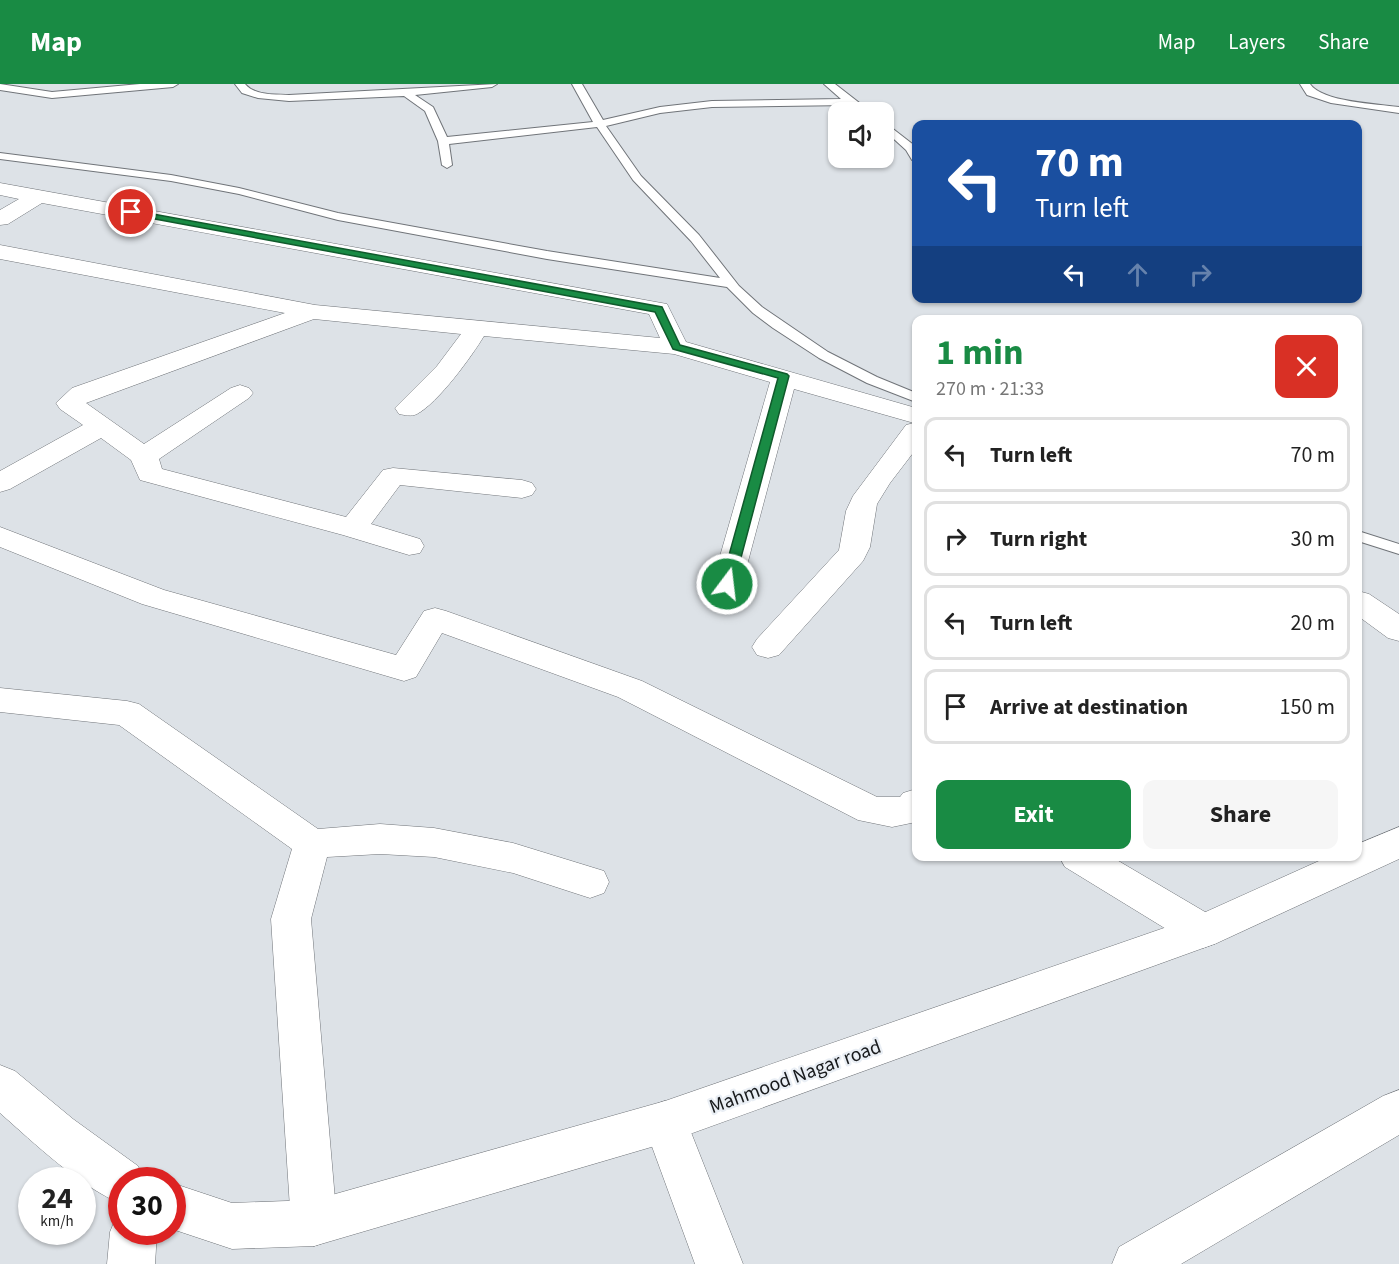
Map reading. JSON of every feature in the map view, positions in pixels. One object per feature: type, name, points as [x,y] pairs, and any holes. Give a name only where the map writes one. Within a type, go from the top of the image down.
[{"type":"street","points":[[0,189],[659,309],[676,347]]},
{"type":"street","points":[[0,219],[39,196]]},
{"type":"street","points":[[0,252],[312,312],[676,347],[784,376],[912,415]]},
{"type":"street","points":[[312,312],[81,394],[69,404],[144,456],[150,474],[353,528],[409,546]]},
{"type":"street","points":[[408,408],[438,382],[456,362],[477,328]]},
{"type":"street","points":[[727,584],[784,376]]},
{"type":"street","points":[[144,456],[240,393]]},
{"type":"street","points":[[0,483],[102,426]]},
{"type":"street","points":[[768,646],[852,554],[859,539],[857,519],[864,501],[912,435]]},
{"type":"street","points":[[353,528],[393,476],[522,489]]},
{"type":"street","points":[[0,536],[153,597],[404,669],[435,619],[630,689],[871,810],[892,813],[912,808]]},
{"type":"street","points":[[1362,604],[1399,630]]},
{"type":"street","points":[[0,700],[127,713],[312,844],[380,839],[451,844],[528,861],[590,882]]},
{"type":"street","name":"Mahmood Nagar road","points":[[1362,859],[1399,842]]},
{"type":"street","points":[[312,844],[291,919],[314,1223]]},
{"type":"street","points":[[1086,861],[1203,931]]},
{"type":"street","name":"Mahmood Nagar road","points":[[186,1211],[232,1226],[314,1223],[665,1122],[1203,931],[1357,861]]},
{"type":"street","points":[[0,1085],[57,1134],[108,1172]]},
{"type":"street","points":[[1136,1264],[1399,1111]]},
{"type":"street","points":[[665,1122],[719,1264]]},
{"type":"street","points":[[131,1264],[133,1245]]},
{"type":"lane","points":[[0,87],[52,95],[173,84]]},
{"type":"lane","points":[[240,84],[247,92],[271,98],[405,92],[492,84]]},
{"type":"lane","points":[[577,84],[600,124],[646,189],[695,238],[740,294],[774,322],[826,355],[889,389],[912,397]]},
{"type":"lane","points":[[829,84],[851,102]]},
{"type":"lane","points":[[1305,84],[1311,93],[1335,101],[1399,110]]},
{"type":"lane","points":[[405,92],[429,109],[443,141],[447,165]]},
{"type":"lane","points":[[443,141],[600,124],[660,110],[712,104],[828,102]]},
{"type":"lane","points":[[894,133],[911,147],[912,151]]},
{"type":"lane","points":[[0,156],[171,178],[239,191],[338,216],[547,255],[732,284]]},
{"type":"lane","points":[[1362,537],[1399,549]]},
{"type":"route","points":[[131,212],[659,309],[676,347],[784,376],[727,584]]}]
